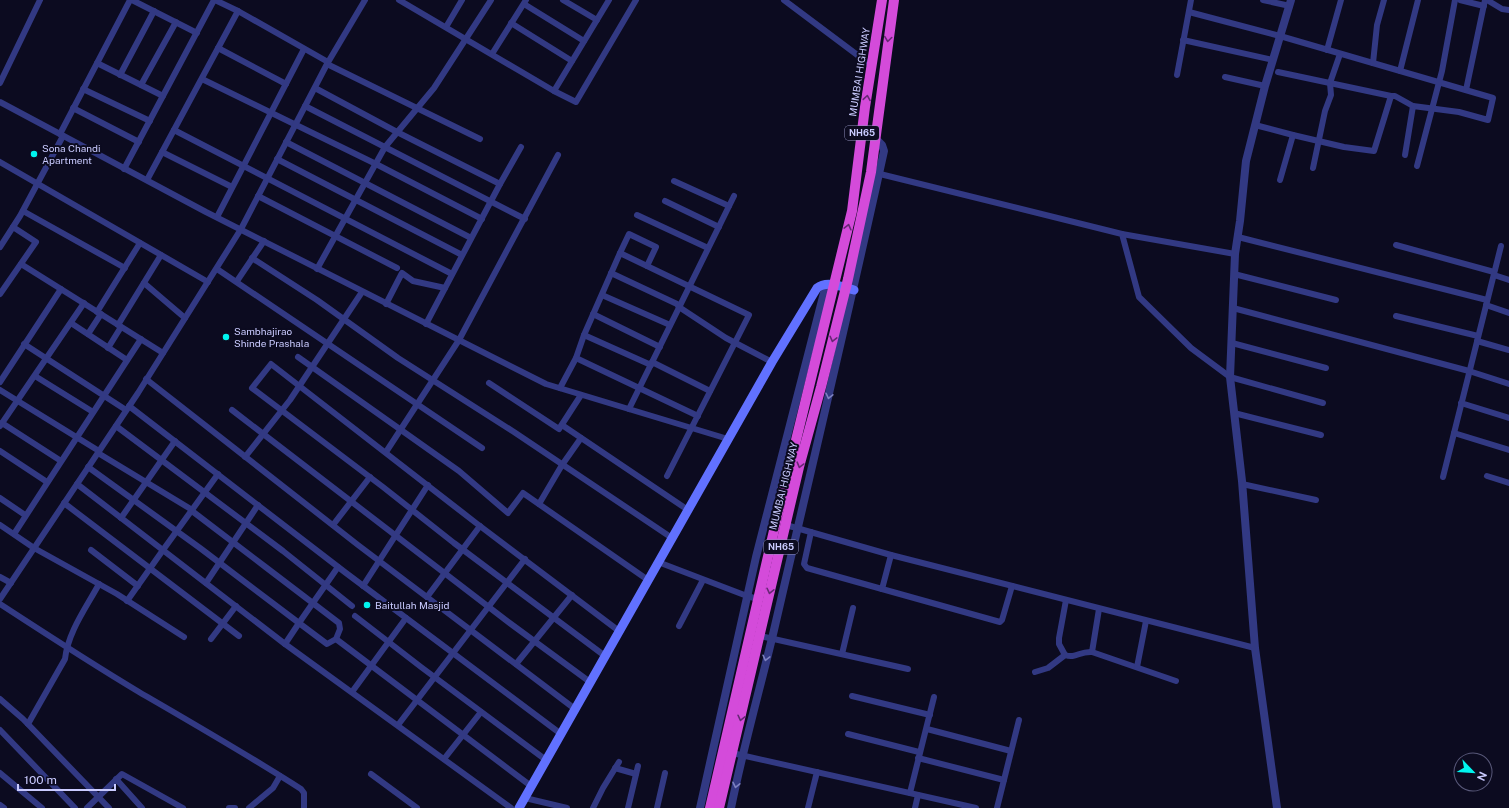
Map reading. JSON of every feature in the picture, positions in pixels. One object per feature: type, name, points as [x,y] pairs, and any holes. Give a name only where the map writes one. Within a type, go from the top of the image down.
[{"type":"highway","name":"MUMBAI HIGHWAY","points":[[710,808],[758,599],[829,307],[830,285],[839,265],[852,211],[882,0]]},
{"type":"highway","name":"NH65","points":[[850,289],[875,173],[875,138],[894,0]]},
{"type":"highway","name":"MUMBAI HIGHWAY","points":[[719,808],[737,754],[760,636],[799,467],[850,289]]},
{"type":"main road","points":[[519,808],[772,362],[817,288],[821,285],[830,285],[850,289]]},
{"type":"street","points":[[0,82],[40,0]]},
{"type":"street","points":[[0,247],[38,184],[62,135],[73,108],[131,0],[197,33]]},
{"type":"street","points":[[124,168],[215,0],[327,63],[480,139]]},
{"type":"street","points":[[0,600],[99,452],[217,269],[241,229],[327,63],[365,0]]},
{"type":"street","points":[[399,0],[554,91],[576,102],[636,0]]},
{"type":"street","points":[[446,27],[462,0]]},
{"type":"street","points":[[317,269],[385,147],[434,88],[491,0]]},
{"type":"street","points":[[563,0],[597,20]]},
{"type":"street","points":[[554,91],[608,0]]},
{"type":"street","points":[[784,0],[872,66]]},
{"type":"street","points":[[1177,75],[1191,0]]},
{"type":"street","points":[[1263,0],[1291,3],[1265,86],[1246,161],[1235,254],[1230,377],[1242,484],[1255,648],[1277,808]]},
{"type":"street","points":[[1327,50],[1341,0]]},
{"type":"street","points":[[1373,63],[1377,25],[1384,0]]},
{"type":"street","points":[[1400,71],[1418,0]]},
{"type":"street","points":[[1417,166],[1439,83],[1456,0]]},
{"type":"street","points":[[1460,0],[1485,2],[1502,9],[1509,10]]},
{"type":"street","points":[[492,54],[525,2],[584,41]]},
{"type":"street","points":[[1466,90],[1485,2]]},
{"type":"street","points":[[120,75],[154,11]]},
{"type":"street","points":[[147,180],[238,12]]},
{"type":"street","points":[[1189,12],[1280,36],[1493,98],[1488,120],[1459,112],[1412,106],[1395,96],[1278,72]]},
{"type":"street","points":[[141,85],[176,22]]},
{"type":"street","points":[[511,24],[572,61]]},
{"type":"street","points":[[1183,40],[1273,60]]},
{"type":"street","points":[[218,48],[286,84]]},
{"type":"street","points":[[216,217],[304,49]]},
{"type":"street","points":[[1313,168],[1325,110],[1331,95],[1330,83],[1340,54]]},
{"type":"street","points":[[97,63],[163,96]]},
{"type":"street","points":[[1225,77],[1265,86]]},
{"type":"street","points":[[202,79],[376,164],[482,219]]},
{"type":"street","points":[[314,88],[500,184]]},
{"type":"street","points":[[83,89],[150,121]]},
{"type":"street","points":[[1255,125],[1344,147],[1374,151],[1391,96]]},
{"type":"street","points":[[0,102],[216,217],[546,384],[728,439]]},
{"type":"street","points":[[305,106],[525,218]]},
{"type":"street","points":[[1405,155],[1412,106]]},
{"type":"street","points":[[73,108],[139,142]]},
{"type":"street","points":[[174,130],[452,274]]},
{"type":"street","points":[[1280,180],[1293,135]]},
{"type":"street","points":[[286,142],[471,238]]},
{"type":"street","points":[[426,324],[521,147]]},
{"type":"street","points":[[162,152],[232,187]]},
{"type":"street","points":[[386,452],[402,430],[459,340],[558,155]]},
{"type":"street","points":[[278,159],[462,255]]},
{"type":"street","points":[[0,162],[208,282]]},
{"type":"street","points":[[875,173],[1122,234],[1235,254]]},
{"type":"street","points":[[674,181],[729,206]]},
{"type":"street","points":[[258,196],[397,268]]},
{"type":"street","points":[[629,409],[734,196]]},
{"type":"street","points":[[665,201],[719,227]]},
{"type":"street","points":[[22,211],[125,268]]},
{"type":"street","points":[[637,215],[708,248]]},
{"type":"street","points":[[0,294],[36,242],[13,227]]},
{"type":"street","points":[[560,388],[576,358],[584,335],[629,234],[656,247],[647,266]]},
{"type":"street","points":[[1122,234],[1139,297],[1191,348],[1230,377],[1323,403]]},
{"type":"street","points":[[1238,237],[1487,303],[1509,313]]},
{"type":"street","points":[[237,281],[264,241]]},
{"type":"street","points":[[88,334],[140,243]]},
{"type":"street","points":[[1396,245],[1494,273],[1509,280]]},
{"type":"street","points":[[1443,477],[1501,246]]},
{"type":"street","points":[[620,253],[749,315],[667,476]]},
{"type":"street","points":[[108,348],[161,255]]},
{"type":"street","points":[[252,258],[672,538]]},
{"type":"street","points":[[21,264],[163,353]]},
{"type":"street","points":[[217,269],[237,281],[327,344],[482,448]]},
{"type":"street","points":[[386,304],[402,273],[413,280],[445,288]]},
{"type":"street","points":[[612,273],[677,304],[679,307],[735,342],[772,362]]},
{"type":"street","points":[[1234,274],[1336,300]]},
{"type":"street","points":[[144,283],[185,318]]},
{"type":"street","points":[[700,808],[756,557],[830,285]]},
{"type":"street","points":[[0,382],[61,289]]},
{"type":"street","points":[[731,808],[737,754],[772,638],[850,289]]},
{"type":"street","points":[[245,456],[282,411],[300,386],[362,292]]},
{"type":"street","points":[[602,295],[670,326]]},
{"type":"street","points":[[61,461],[1,425],[84,304]]},
{"type":"street","points":[[1233,308],[1469,371],[1509,384]]},
{"type":"street","points":[[593,314],[660,347]]},
{"type":"street","points":[[1396,316],[1478,338],[1509,350]]},
{"type":"street","points":[[71,323],[127,360]]},
{"type":"street","points":[[584,335],[651,363],[710,391]]},
{"type":"street","points":[[14,534],[140,339]]},
{"type":"street","points":[[1232,343],[1326,368]]},
{"type":"street","points":[[24,344],[104,396],[127,408],[175,441],[363,586],[561,734]]},
{"type":"street","points":[[298,357],[459,471],[508,513],[523,493],[648,580]]},
{"type":"street","points":[[576,358],[698,416]]},
{"type":"street","points":[[605,656],[252,388],[271,364],[480,526],[619,631]]},
{"type":"street","points":[[35,376],[93,412]]},
{"type":"street","points":[[146,379],[379,561],[575,709]]},
{"type":"street","points":[[489,383],[559,429],[581,395]]},
{"type":"street","points":[[0,390],[77,437],[192,511],[339,623],[340,629],[336,639],[326,644],[177,531],[88,467]]},
{"type":"street","points":[[1461,403],[1509,418]]},
{"type":"street","points":[[232,410],[535,642],[590,682]]},
{"type":"street","points":[[1234,413],[1321,435]]},
{"type":"street","points":[[562,425],[688,510]]},
{"type":"street","points":[[116,426],[352,606]]},
{"type":"street","points":[[1454,433],[1509,450]]},
{"type":"street","points":[[539,504],[562,465],[581,438]]},
{"type":"street","points":[[121,518],[175,441]]},
{"type":"street","points":[[0,451],[47,482]]},
{"type":"street","points":[[128,601],[218,474]]},
{"type":"street","points":[[1487,476],[1509,483]]},
{"type":"street","points":[[333,525],[370,477]]},
{"type":"street","points":[[77,484],[285,644],[511,808]]},
{"type":"street","points":[[1242,484],[1316,500]]},
{"type":"street","points":[[363,586],[428,485]]},
{"type":"street","points":[[0,498],[25,515]]},
{"type":"street","points":[[64,503],[239,636]]},
{"type":"street","points":[[206,583],[258,504]]},
{"type":"street","points":[[0,525],[34,548],[128,601],[184,637]]},
{"type":"street","points":[[786,525],[891,555],[1255,648]]},
{"type":"street","points":[[427,597],[480,526]]},
{"type":"street","points":[[811,532],[804,564],[807,568],[1000,622],[1002,620],[1012,586]]},
{"type":"street","points":[[91,550],[138,586]]},
{"type":"street","points":[[882,589],[891,555]]},
{"type":"street","points":[[398,725],[525,560]]},
{"type":"street","points":[[658,562],[703,580],[758,599]]},
{"type":"street","points":[[285,644],[338,567]]},
{"type":"street","points":[[0,577],[10,584]]},
{"type":"street","points":[[679,626],[703,580]]},
{"type":"street","points":[[28,724],[65,659],[66,647],[72,632],[99,584]]},
{"type":"street","points":[[516,664],[572,595]]},
{"type":"street","points":[[1066,600],[1059,638],[1059,644],[1065,655],[1071,657],[1079,653],[1092,652],[1176,681]]},
{"type":"street","points":[[0,604],[139,692],[228,743],[301,789],[304,793],[304,808]]},
{"type":"street","points":[[211,639],[236,606]]},
{"type":"street","points":[[842,654],[853,608]]},
{"type":"street","points":[[1092,652],[1099,609]]},
{"type":"street","points":[[355,616],[546,760]]},
{"type":"street","points":[[352,692],[406,618]]},
{"type":"street","points":[[1137,667],[1146,621]]},
{"type":"street","points":[[760,636],[908,669]]},
{"type":"street","points":[[336,639],[531,786]]},
{"type":"street","points":[[1035,672],[1048,668],[1065,655]]},
{"type":"street","points":[[852,696],[930,715]]},
{"type":"street","points":[[910,793],[934,697]]},
{"type":"street","points":[[0,699],[28,724],[109,808]]},
{"type":"street","points":[[444,759],[481,712]]},
{"type":"street","points":[[997,808],[1019,720]]},
{"type":"street","points":[[927,729],[1011,751]]},
{"type":"street","points":[[0,730],[75,808]]},
{"type":"street","points":[[848,734],[1004,780]]},
{"type":"street","points":[[737,754],[976,808]]},
{"type":"street","points":[[593,808],[617,765],[636,774]]},
{"type":"street","points":[[628,808],[638,766]]},
{"type":"street","points":[[657,808],[665,772]]},
{"type":"street","points":[[808,808],[817,772]]},
{"type":"street","points":[[0,773],[42,808]]},
{"type":"street","points":[[87,808],[122,774],[183,808]]},
{"type":"street","points":[[371,774],[416,808]]},
{"type":"street","points":[[249,808],[273,788],[280,776]]},
{"type":"street","points":[[116,779],[142,808]]},
{"type":"street","points":[[915,808],[918,795]]},
{"type":"street","points":[[525,798],[567,808]]},
{"type":"street","points":[[0,805],[4,808]]},
{"type":"street","points":[[228,808],[235,808]]},
{"type":"place","name":"Sona Chandi Apartment","points":[[34,154]]},
{"type":"place","name":"Sambhajirao Shinde Prashala","points":[[226,337]]},
{"type":"place","name":"Baitullah Masjid","points":[[367,605]]}]
